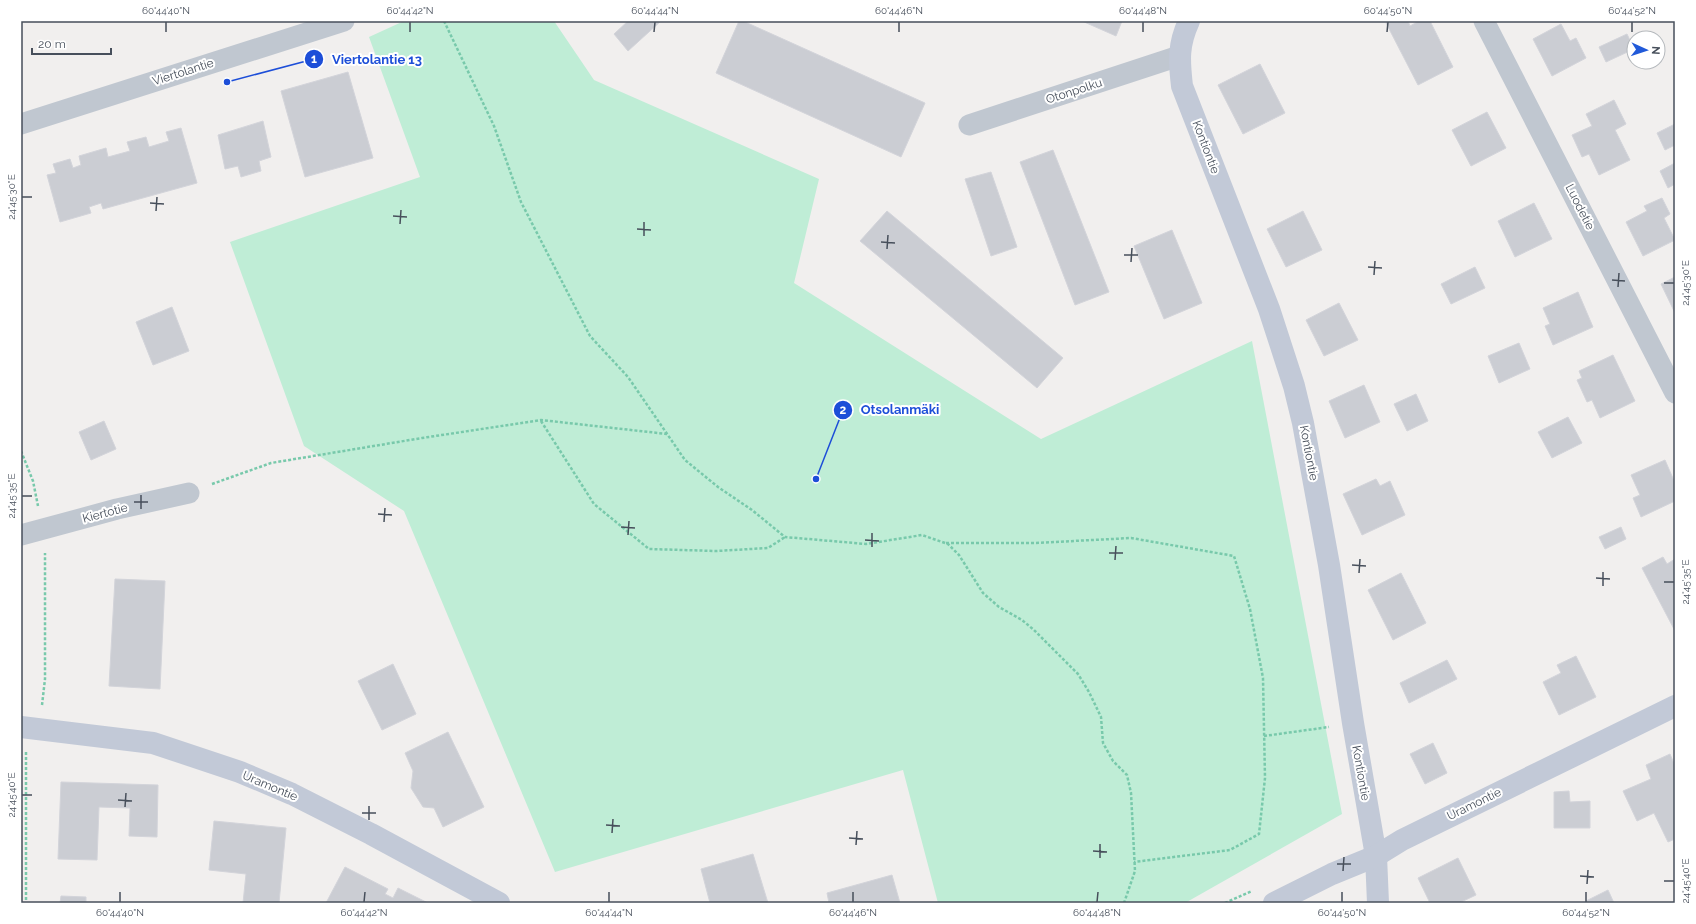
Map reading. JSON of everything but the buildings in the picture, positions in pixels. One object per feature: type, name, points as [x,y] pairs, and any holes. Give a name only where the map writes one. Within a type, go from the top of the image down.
[{"type":"street","name":"Viertolantie","points":[[21,124],[344,21]]},
{"type":"street","name":"Kontiontie","points":[[1189,21],[1185,30],[1179,56],[1182,86],[1269,309],[1294,386],[1303,423],[1329,565],[1354,731],[1376,856],[1378,903]]},
{"type":"street","name":"Luodetie","points":[[1484,21],[1675,393]]},
{"type":"street","name":"Otonpolku","points":[[969,125],[1179,56]]},
{"type":"street","name":"Kiertotie","points":[[21,535],[118,509],[189,493]]},
{"type":"street","name":"Uramontie","points":[[1274,903],[1332,874],[1376,856],[1402,840],[1675,706]]},
{"type":"street","name":"Uramontie","points":[[28,727],[153,743],[240,772],[305,801],[499,903]]},
{"type":"path","points":[[444,21],[494,126],[522,202],[590,336],[628,377],[685,460],[718,487],[752,510],[785,537],[866,544],[922,535],[944,543],[959,555],[983,593],[1034,630],[1078,674],[1090,692],[1101,717],[1103,743],[1113,761],[1127,775],[1131,793],[1135,871],[1124,903]]},
{"type":"path","points":[[189,493],[271,463],[541,420],[667,434]]},
{"type":"path","points":[[541,420],[594,504],[649,549],[716,551],[768,548],[785,537]]},
{"type":"path","points":[[21,451],[33,481],[43,530],[47,567],[45,680],[43,704],[28,727],[26,752],[26,903]]},
{"type":"path","points":[[944,543],[1035,543],[1132,538],[1234,556],[1250,609],[1263,678],[1265,778],[1259,834],[1230,850],[1134,862]]},
{"type":"path","points":[[1264,736],[1332,726]]},
{"type":"green space","points":[[404,21],[554,21],[594,80],[819,179],[794,283],[1041,439],[1252,341],[1342,814],[1185,903],[938,903],[903,770],[555,872],[404,511],[304,446],[230,242],[420,177],[369,37]]},
{"type":"place","name":"Viertolantie 13","points":[[227,82]]},
{"type":"place","name":"Otsolanmäki","points":[[816,479]]}]
